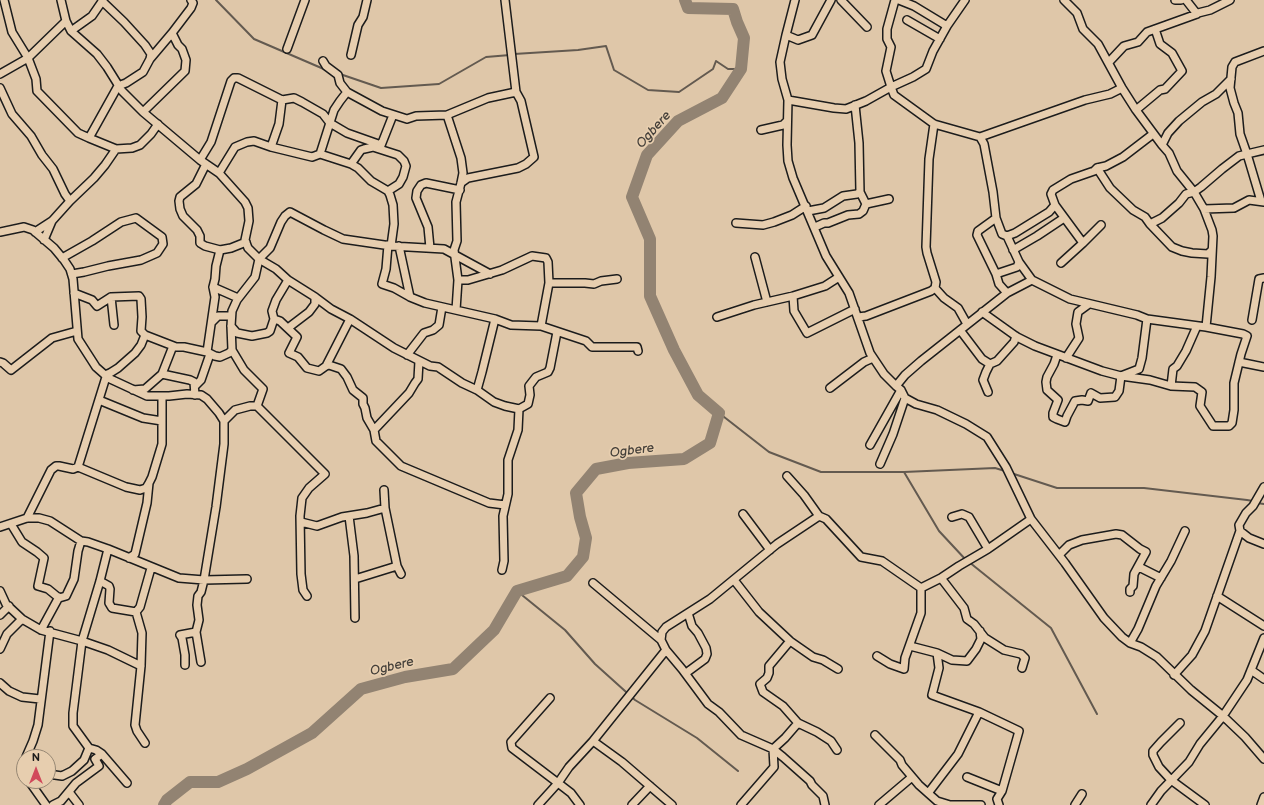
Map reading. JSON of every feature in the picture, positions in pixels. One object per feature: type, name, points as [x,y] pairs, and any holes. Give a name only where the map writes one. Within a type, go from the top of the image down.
[{"type":"street","points":[[4,0],[12,32],[28,58],[36,80],[37,91],[78,133],[116,149],[132,148],[140,145],[158,124]]},
{"type":"street","points":[[61,0],[66,22],[71,30],[107,67],[122,91],[143,112],[203,162],[219,173],[245,202],[248,208],[249,221],[245,240],[248,248],[288,280],[315,296],[331,309],[350,319],[394,348],[430,366],[438,367],[494,402],[519,409],[528,404],[530,395],[529,386],[536,377],[548,372],[550,368],[557,332]]},
{"type":"street","points":[[71,30],[92,16],[102,0],[145,45],[151,54],[150,58]]},
{"type":"street","points":[[89,138],[118,86],[126,83],[143,72],[150,58],[191,8],[193,3],[191,0]]},
{"type":"street","points":[[287,49],[305,0]]},
{"type":"street","points":[[351,55],[358,25],[363,17],[367,0]]},
{"type":"street","points":[[461,187],[468,178],[518,168],[526,164],[534,157],[521,101],[516,92],[505,0]]},
{"type":"street","points":[[795,0],[780,62],[782,79],[788,100],[788,161],[793,178],[826,256],[849,293],[856,309],[873,358],[884,374],[898,388],[905,398],[916,404],[937,410],[966,424],[986,437],[1006,467],[1031,519],[1104,618],[1122,637],[1130,643],[1141,647],[1157,657],[1174,675],[1223,716],[1263,755]]},
{"type":"street","points":[[786,35],[798,40],[812,35],[831,0]]},
{"type":"street","points":[[841,0],[867,27]]},
{"type":"street","points":[[895,0],[887,29],[887,39],[891,47],[886,71],[894,95],[934,124],[983,136],[1085,100],[1110,94],[1122,88]]},
{"type":"street","points":[[899,0],[914,6],[947,26]]},
{"type":"street","points":[[1064,0],[1077,13],[1083,29],[1098,44],[1136,110],[1162,146],[1169,153],[1177,171],[1194,192],[1204,209],[1212,230],[1211,277],[1206,327]]},
{"type":"street","points":[[1175,0],[1181,0]]},
{"type":"street","points":[[1186,0],[1197,14]]},
{"type":"street","points":[[1109,62],[1124,46],[1138,42],[1147,32],[1210,10],[1230,0]]},
{"type":"street","points":[[788,100],[846,109],[866,101],[891,86],[913,77],[926,69],[947,26],[963,1]]},
{"type":"street","points":[[907,20],[940,39]]},
{"type":"street","points":[[0,74],[28,58],[66,22]]},
{"type":"street","points":[[1136,110],[1160,90],[1164,89],[1182,71],[1172,53],[1160,44],[1156,29]]},
{"type":"street","points":[[143,112],[185,71],[186,60],[182,49],[178,45],[172,33]]},
{"type":"street","points":[[1204,209],[1234,208],[1249,200],[1263,201],[1240,134],[1238,113],[1230,88],[1232,67],[1235,62],[1264,51]]},
{"type":"street","points":[[322,61],[338,75],[340,83],[347,92],[382,111],[407,119],[416,116],[447,115],[488,98],[516,92]]},
{"type":"street","points":[[246,242],[231,248],[220,250],[200,243],[197,230],[186,219],[180,210],[179,201],[180,197],[196,184],[231,81],[234,78],[238,78],[282,100],[294,98],[324,114],[330,123],[346,133],[398,155],[404,161],[406,166],[403,177],[399,184],[388,191]]},
{"type":"street","points":[[1162,146],[1168,133],[1179,121],[1202,102],[1216,94],[1231,79]]},
{"type":"street","points":[[0,88],[12,114],[31,136],[42,155],[53,169],[70,201]]},
{"type":"street","points":[[320,154],[330,123],[340,101],[347,92]]},
{"type":"street","points":[[271,147],[279,124],[282,100]]},
{"type":"street","points":[[815,227],[848,215],[859,214],[863,211],[866,204],[860,192],[859,143],[856,105]]},
{"type":"street","points":[[380,147],[393,115]]},
{"type":"street","points":[[447,115],[461,158],[462,173],[461,187],[456,202],[457,241],[454,250],[458,280],[456,310]]},
{"type":"street","points":[[761,130],[783,125],[787,121]]},
{"type":"street","points":[[858,317],[866,316],[931,291],[935,288],[936,282],[926,247],[928,159],[934,124]]},
{"type":"street","points":[[1082,243],[1055,205],[1051,194],[1057,187],[1071,179],[1094,171],[1097,168],[1106,166],[1123,157],[1153,134]]},
{"type":"street","points":[[982,312],[1016,336],[1035,346],[1102,371],[1121,376],[1150,380],[1171,386],[1195,387],[1202,392],[1200,406],[1213,426],[1230,426],[1232,423],[1234,410],[1234,383],[1247,336],[1206,327],[1146,319],[1137,315],[1070,299],[1032,280],[1019,262],[996,218],[994,192],[983,136]]},
{"type":"street","points":[[219,173],[235,147],[241,143],[254,141],[271,147],[312,157],[320,154],[351,164],[358,168],[371,181],[388,191],[393,205],[394,224],[382,284],[425,303],[495,319],[511,325],[540,326],[586,341],[592,347],[634,347],[637,348],[638,351]]},
{"type":"street","points":[[351,164],[361,150],[380,147]]},
{"type":"street","points":[[35,232],[52,221],[94,178],[106,165],[116,149]]},
{"type":"street","points":[[1150,224],[1162,218],[1169,210],[1179,203],[1186,194],[1201,188],[1222,168],[1239,156],[1264,150]]},
{"type":"street","points":[[1097,168],[1110,188],[1133,210],[1145,217],[1172,248],[1192,253],[1208,254],[1211,251]]},
{"type":"street","points":[[430,248],[428,227],[416,198],[417,191],[421,185],[426,183],[461,187]]},
{"type":"street","points":[[736,223],[763,225],[807,209],[824,208],[843,196],[857,194],[860,192]]},
{"type":"street","points":[[866,204],[889,199]]},
{"type":"street","points":[[1005,235],[1015,234],[1022,228],[1049,212],[1055,205]]},
{"type":"street","points":[[257,406],[263,389],[244,370],[232,350],[231,316],[238,298],[255,277],[260,259],[270,248],[281,222],[290,212],[343,239],[399,246],[444,249],[490,274]]},
{"type":"street","points":[[62,258],[121,222],[136,218],[162,237],[163,244],[157,253],[141,260],[72,274]]},
{"type":"street","points":[[996,218],[978,231],[977,235],[996,274],[999,284],[1007,293]]},
{"type":"street","points":[[1013,250],[1064,218]]},
{"type":"street","points":[[44,240],[52,221]]},
{"type":"street","points":[[1061,263],[1101,225]]},
{"type":"street","points":[[0,232],[24,227],[35,232],[54,248],[62,258],[72,274],[78,339],[96,367],[105,376],[147,396],[187,394],[201,395],[207,399],[224,421],[224,444],[216,507],[204,580],[196,605],[199,620],[196,632],[201,662]]},
{"type":"street","points":[[399,246],[410,297]]},
{"type":"street","points":[[195,386],[201,380],[209,353],[215,296],[213,287],[220,250]]},
{"type":"street","points":[[458,280],[468,280],[490,274],[532,256],[546,258],[548,262],[549,283],[540,326]]},
{"type":"street","points":[[755,257],[767,302]]},
{"type":"street","points":[[996,274],[1017,267],[1019,262]]},
{"type":"street","points":[[717,317],[754,305],[825,286],[839,277]]},
{"type":"street","points":[[1252,320],[1259,279],[1264,278]]},
{"type":"street","points":[[549,283],[585,282],[594,284],[617,279]]},
{"type":"street","points":[[231,326],[237,333],[252,336],[262,335],[270,331],[274,319],[272,312],[276,300],[288,280]]},
{"type":"street","points":[[870,445],[905,375],[1007,293],[1032,280]]},
{"type":"street","points":[[213,287],[238,298]]},
{"type":"street","points":[[935,288],[944,298],[958,308],[959,313],[967,324]]},
{"type":"street","points":[[74,293],[92,300],[97,306],[111,297],[139,296],[141,299],[141,331],[145,335],[176,347],[184,347],[220,357],[229,354],[232,350]]},
{"type":"street","points":[[288,328],[309,312],[315,304],[315,296]]},
{"type":"street","points":[[792,296],[794,311],[807,333],[856,309]]},
{"type":"street","points":[[111,297],[114,325]]},
{"type":"street","points":[[1066,358],[1079,338],[1076,324],[1078,312],[1089,304]]},
{"type":"street","points":[[407,355],[424,333],[433,330],[439,325],[442,307]]},
{"type":"street","points":[[212,322],[218,316],[231,316]]},
{"type":"street","points":[[274,319],[280,321],[297,337],[289,353],[298,357],[307,368],[319,371],[326,366],[350,319]]},
{"type":"street","points":[[477,390],[495,319]]},
{"type":"street","points":[[1121,376],[1140,369],[1146,319]]},
{"type":"street","points":[[1171,386],[1173,369],[1177,366],[1186,351],[1196,326]]},
{"type":"street","points":[[960,330],[982,359],[990,364]]},
{"type":"street","points":[[0,362],[11,370],[52,338],[77,331]]},
{"type":"street","points":[[78,467],[105,376],[118,368],[135,353],[141,345],[145,335]]},
{"type":"street","points":[[988,392],[983,380],[990,364],[1002,355],[1014,342],[1016,336]]},
{"type":"street","points":[[133,390],[144,389],[162,374],[173,346]]},
{"type":"street","points":[[1057,355],[1046,382],[1047,390],[1058,400],[1053,417],[1065,422],[1066,416],[1076,401],[1088,401],[1091,393],[1100,398],[1115,397],[1119,391],[1121,376]]},
{"type":"street","points":[[830,388],[864,362],[873,358]]},
{"type":"street","points":[[374,430],[409,393],[418,379],[419,360]]},
{"type":"street","points":[[1239,362],[1264,367]]},
{"type":"street","points":[[326,366],[329,365],[341,369],[347,377],[353,390],[363,398],[367,418],[374,430],[376,441],[401,466],[489,503],[505,505]]},
{"type":"street","points":[[162,374],[194,382],[195,395]]},
{"type":"street","points":[[27,518],[51,470],[59,466],[73,469],[78,467],[126,487],[140,490],[146,488],[152,478],[162,444],[162,396]]},
{"type":"street","points":[[880,464],[893,434],[905,398]]},
{"type":"street","points":[[99,400],[143,418],[162,421]]},
{"type":"street","points":[[224,421],[236,410],[250,406],[257,406],[326,474],[309,488],[302,498],[301,574],[303,590],[307,596]]},
{"type":"street","points":[[502,570],[504,561],[503,516],[508,494],[508,460],[518,430],[519,409]]},
{"type":"street","points":[[787,476],[804,495],[819,516],[826,519],[861,557],[882,561],[920,588]]},
{"type":"street","points":[[132,556],[147,503],[149,484]]},
{"type":"street","points":[[1174,675],[1192,655],[1205,631],[1240,531],[1239,525],[1246,513],[1254,506],[1264,487]]},
{"type":"street","points":[[384,490],[385,508],[397,566],[401,574]]},
{"type":"street","points":[[301,522],[317,526],[349,516],[385,508]]},
{"type":"street","points":[[743,514],[770,550]]},
{"type":"street","points":[[952,517],[962,514],[969,517],[988,549]]},
{"type":"street","points":[[349,516],[354,556],[356,618]]},
{"type":"street","points":[[661,640],[662,632],[666,627],[734,580],[770,550],[819,516]]},
{"type":"street","points":[[0,528],[27,518],[39,518],[50,521],[81,541],[132,556],[151,568],[179,578],[204,580],[247,579]]},
{"type":"street","points":[[920,588],[941,578],[988,549],[1031,519]]},
{"type":"street","points":[[11,524],[22,542],[44,558],[38,586],[48,589],[59,598],[66,596],[74,579],[81,541]]},
{"type":"street","points":[[1130,643],[1138,629],[1156,586],[1171,561],[1185,531]]},
{"type":"street","points":[[1240,531],[1249,538],[1264,544]]},
{"type":"street","points":[[1059,555],[1069,545],[1082,540],[1116,534],[1122,535],[1146,552],[1134,574],[1133,586],[1130,589],[1130,592]]},
{"type":"street","points":[[108,549],[82,641],[73,713],[73,726],[89,748],[102,754],[127,783]]},
{"type":"street","points":[[355,580],[397,566]]},
{"type":"street","points":[[1138,567],[1161,578]]},
{"type":"street","points":[[136,612],[140,607],[151,568]]},
{"type":"street","points":[[941,578],[964,608],[967,619],[985,638],[1004,650],[1021,654],[1025,658],[1022,668]]},
{"type":"street","points":[[734,580],[759,612],[790,641],[813,657],[823,660],[838,669]]},
{"type":"street","points":[[100,581],[109,586],[109,603],[112,608],[136,612]]},
{"type":"street","points":[[593,583],[661,640],[666,650],[708,704],[719,712],[741,735],[773,749],[783,757],[810,781],[822,796],[825,805]]},
{"type":"street","points":[[877,656],[890,664],[904,669],[906,658],[921,613],[920,588]]},
{"type":"street","points":[[0,591],[9,606],[22,619],[41,630],[50,631],[108,650],[141,666]]},
{"type":"street","points":[[1217,596],[1264,626]]},
{"type":"street","points":[[41,630],[59,597]]},
{"type":"street","points":[[0,615],[9,606]]},
{"type":"street","points":[[136,612],[142,633],[141,666],[135,725],[136,731],[145,743]]},
{"type":"street","points":[[686,674],[704,659],[707,654],[706,648],[698,633],[692,626],[688,613]]},
{"type":"street","points":[[1,646],[7,634],[22,619]]},
{"type":"street","points":[[30,749],[38,725],[40,699],[50,631]]},
{"type":"street","points":[[910,646],[937,653],[952,660],[967,661],[981,639],[980,631]]},
{"type":"street","points":[[185,665],[185,655],[182,638],[180,635],[196,632]]},
{"type":"street","points":[[1151,805],[1161,791],[1189,762],[1200,744],[1223,716],[1247,680],[1264,638]]},
{"type":"street","points":[[790,641],[769,666],[767,678],[760,684],[763,692],[783,706],[798,722],[818,732],[831,741],[837,750]]},
{"type":"street","points":[[538,805],[558,783],[569,767],[593,741],[666,650]]},
{"type":"street","points":[[937,653],[938,668],[932,695],[979,712],[1019,731],[1002,791],[997,799],[999,805]]},
{"type":"street","points":[[1251,670],[1264,679]]},
{"type":"street","points":[[0,683],[9,691],[22,697],[40,699]]},
{"type":"street","points":[[550,698],[511,742],[511,745],[512,748],[571,793],[580,805]]},
{"type":"street","points":[[929,792],[958,754],[979,712]]},
{"type":"street","points":[[773,749],[785,738],[798,722]]},
{"type":"street","points":[[1180,723],[1161,742],[1154,751],[1153,755],[1159,767],[1171,780],[1205,805]]},
{"type":"street","points":[[875,735],[900,760],[902,765],[912,777],[937,801],[950,805],[982,805]]},
{"type":"street","points":[[593,741],[622,762],[672,805]]},
{"type":"street","points":[[56,775],[62,776],[72,771],[84,760],[89,748]]},
{"type":"street","points":[[773,749],[774,767]]},
{"type":"street","points":[[53,805],[61,801],[76,783],[99,766],[95,760],[102,754]]},
{"type":"street","points":[[741,805],[783,757]]},
{"type":"street","points":[[879,805],[912,777]]},
{"type":"street","points":[[967,777],[1002,791]]},
{"type":"street","points":[[632,805],[650,786]]},
{"type":"street","points":[[35,789],[46,805]]},
{"type":"street","points":[[69,792],[79,805]]},
{"type":"street","points":[[1075,805],[1082,794]]},
{"type":"street","points":[[1261,805],[1264,797]]},
{"type":"waterway","points":[[216,0],[254,39],[326,70]]},
{"type":"waterway","name":"Ogbere","points":[[164,805],[167,800],[190,782],[218,782],[247,769],[312,733],[361,689],[405,677],[453,669],[494,630],[517,591],[567,576],[583,557],[586,538],[580,517],[576,493],[596,469],[628,463],[684,459],[710,443],[719,413],[698,395],[674,350],[650,296],[650,239],[632,197],[647,155],[678,121],[722,98],[741,69],[744,38],[733,9],[688,8],[685,0]]},
{"type":"waterway","points":[[514,54],[578,50],[606,46],[614,70],[648,90],[679,92],[713,69],[716,61],[728,69],[741,69]]},
{"type":"waterway","points":[[340,74],[381,88],[439,84],[486,57],[510,55]]},
{"type":"waterway","points":[[719,413],[769,452],[821,472],[904,472],[995,468],[1005,471]]},
{"type":"waterway","points":[[904,472],[939,531],[966,560]]},
{"type":"waterway","points":[[1011,473],[1057,488],[1144,488],[1253,501]]},
{"type":"waterway","points":[[1257,503],[1264,504]]},
{"type":"waterway","points":[[969,562],[1051,628],[1097,714]]},
{"type":"waterway","points":[[517,591],[565,630],[595,664],[635,700],[697,738],[738,771]]}]
